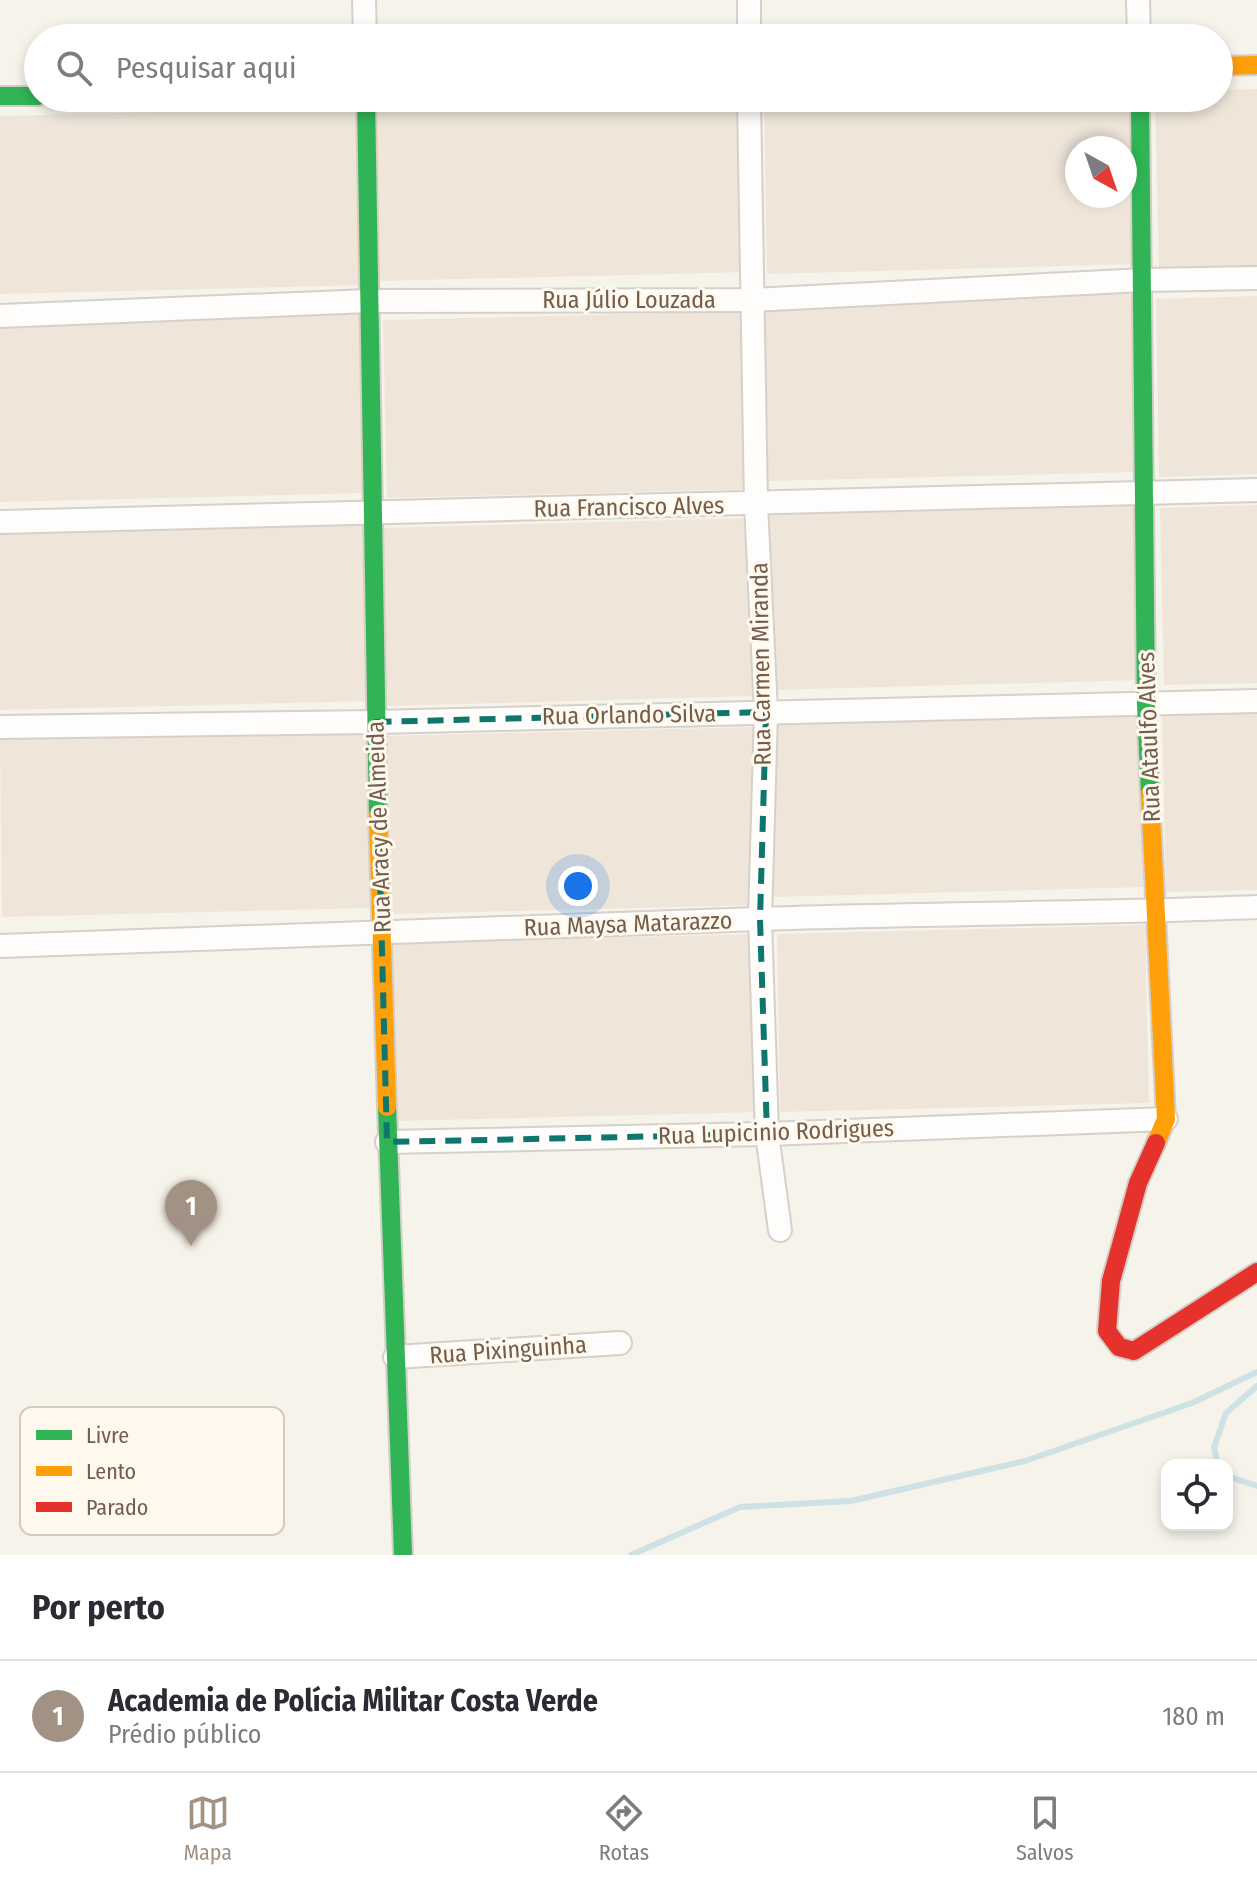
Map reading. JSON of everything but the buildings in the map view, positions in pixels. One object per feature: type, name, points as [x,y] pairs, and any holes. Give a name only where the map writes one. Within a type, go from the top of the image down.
[{"type":"street","points":[[364,0],[365,24]]},
{"type":"street","points":[[749,0],[749,24]]},
{"type":"street","points":[[1138,0],[1139,24]]},
{"type":"street","points":[[1233,66],[1257,65]]},
{"type":"street","points":[[0,96],[24,96]]},
{"type":"street","name":"Rua Aracy de Almeida","points":[[366,112],[376,722],[387,1142],[403,1555]]},
{"type":"street","name":"Rua Carmen Miranda","points":[[749,112],[756,504],[766,712],[760,919],[767,1134],[780,1230]]},
{"type":"street","name":"Rua Ataulfo Alves","points":[[1140,112],[1146,705],[1166,1119],[1138,1183],[1111,1281],[1107,1331],[1119,1347],[1134,1351],[1257,1272]]},
{"type":"street","name":"Rua Júlio Louzada","points":[[0,316],[368,301],[753,300],[1144,280],[1257,278]]},
{"type":"street","name":"Rua Francisco Alves","points":[[0,522],[1257,490]]},
{"type":"street","name":"Rua Orlando Silva","points":[[0,727],[376,722],[1257,701]]},
{"type":"street","name":"Rua Maysa Matarazzo","points":[[0,946],[760,919],[1257,907]]},
{"type":"street","name":"Rua Lupicinio Rodrigues","points":[[387,1142],[767,1134],[1166,1119]]},
{"type":"street","name":"Rua Pixinguinha","points":[[395,1357],[620,1343]]},
{"type":"highlighted area","points":[[766,712],[760,919],[767,1134],[387,1142],[376,722]]},
{"type":"shaded area","points":[[1257,89],[1257,267],[1159,269],[1155,112],[1233,112],[1233,90]]},
{"type":"shaded area","points":[[360,112],[363,285],[0,294],[0,116]]},
{"type":"shaded area","points":[[377,112],[745,112],[749,272],[380,281]]},
{"type":"shaded area","points":[[764,112],[1132,112],[1133,136],[1065,136],[1065,208],[1135,208],[1136,264],[767,274]]},
{"type":"shaded area","points":[[1133,294],[1136,472],[768,481],[764,303]]},
{"type":"shaded area","points":[[1257,296],[1257,474],[1159,477],[1156,299]]},
{"type":"shaded area","points":[[752,311],[755,489],[387,498],[383,320]]},
{"type":"shaded area","points":[[360,314],[363,493],[0,502],[0,324]]},
{"type":"shaded area","points":[[1138,502],[1141,680],[772,690],[769,512]]},
{"type":"shaded area","points":[[1257,505],[1257,683],[1164,685],[1160,508]]},
{"type":"shaded area","points":[[752,518],[756,696],[387,706],[383,528]]},
{"type":"shaded area","points":[[365,523],[368,701],[0,710],[0,532]]},
{"type":"shaded area","points":[[1139,709],[1143,887],[774,897],[771,719]]},
{"type":"shaded area","points":[[1257,712],[1257,890],[1166,892],[1162,714]]},
{"type":"shaded area","points":[[757,727],[760,905],[392,914],[388,736]]},
{"type":"shaded area","points":[[367,730],[370,908],[2,917],[0,739]]},
{"type":"shaded area","points":[[1145,925],[1149,1103],[780,1112],[777,934]]},
{"type":"shaded area","points":[[759,934],[762,1112],[394,1121],[390,943]]},
{"type":"waterway","points":[[631,1555],[740,1507],[851,1501],[1025,1461],[1192,1403],[1257,1372]]},
{"type":"waterway","points":[[1217,1459],[1214,1447],[1226,1413],[1257,1386]]},
{"type":"waterway","points":[[1233,1478],[1257,1486]]},
{"type":"traffic: fast","points":[[0,96],[24,96]]},
{"type":"traffic: fast","points":[[366,112],[378,816]]},
{"type":"traffic: fast","points":[[1140,112],[1146,705],[1150,794]]},
{"type":"traffic: fast","points":[[387,1107],[403,1555]]},
{"type":"traffic: slow","points":[[1233,66],[1257,65]]},
{"type":"traffic: slow","points":[[1150,794],[1166,1119],[1156,1143]]},
{"type":"traffic: slow","points":[[378,816],[387,1107]]},
{"type":"traffic: jam","points":[[1156,1143],[1138,1183],[1111,1281],[1107,1331],[1119,1347],[1134,1351],[1257,1272]]},
{"type":"place","name":"Academia de Polícia Militar Costa Verde","points":[[191,1246]]}]
